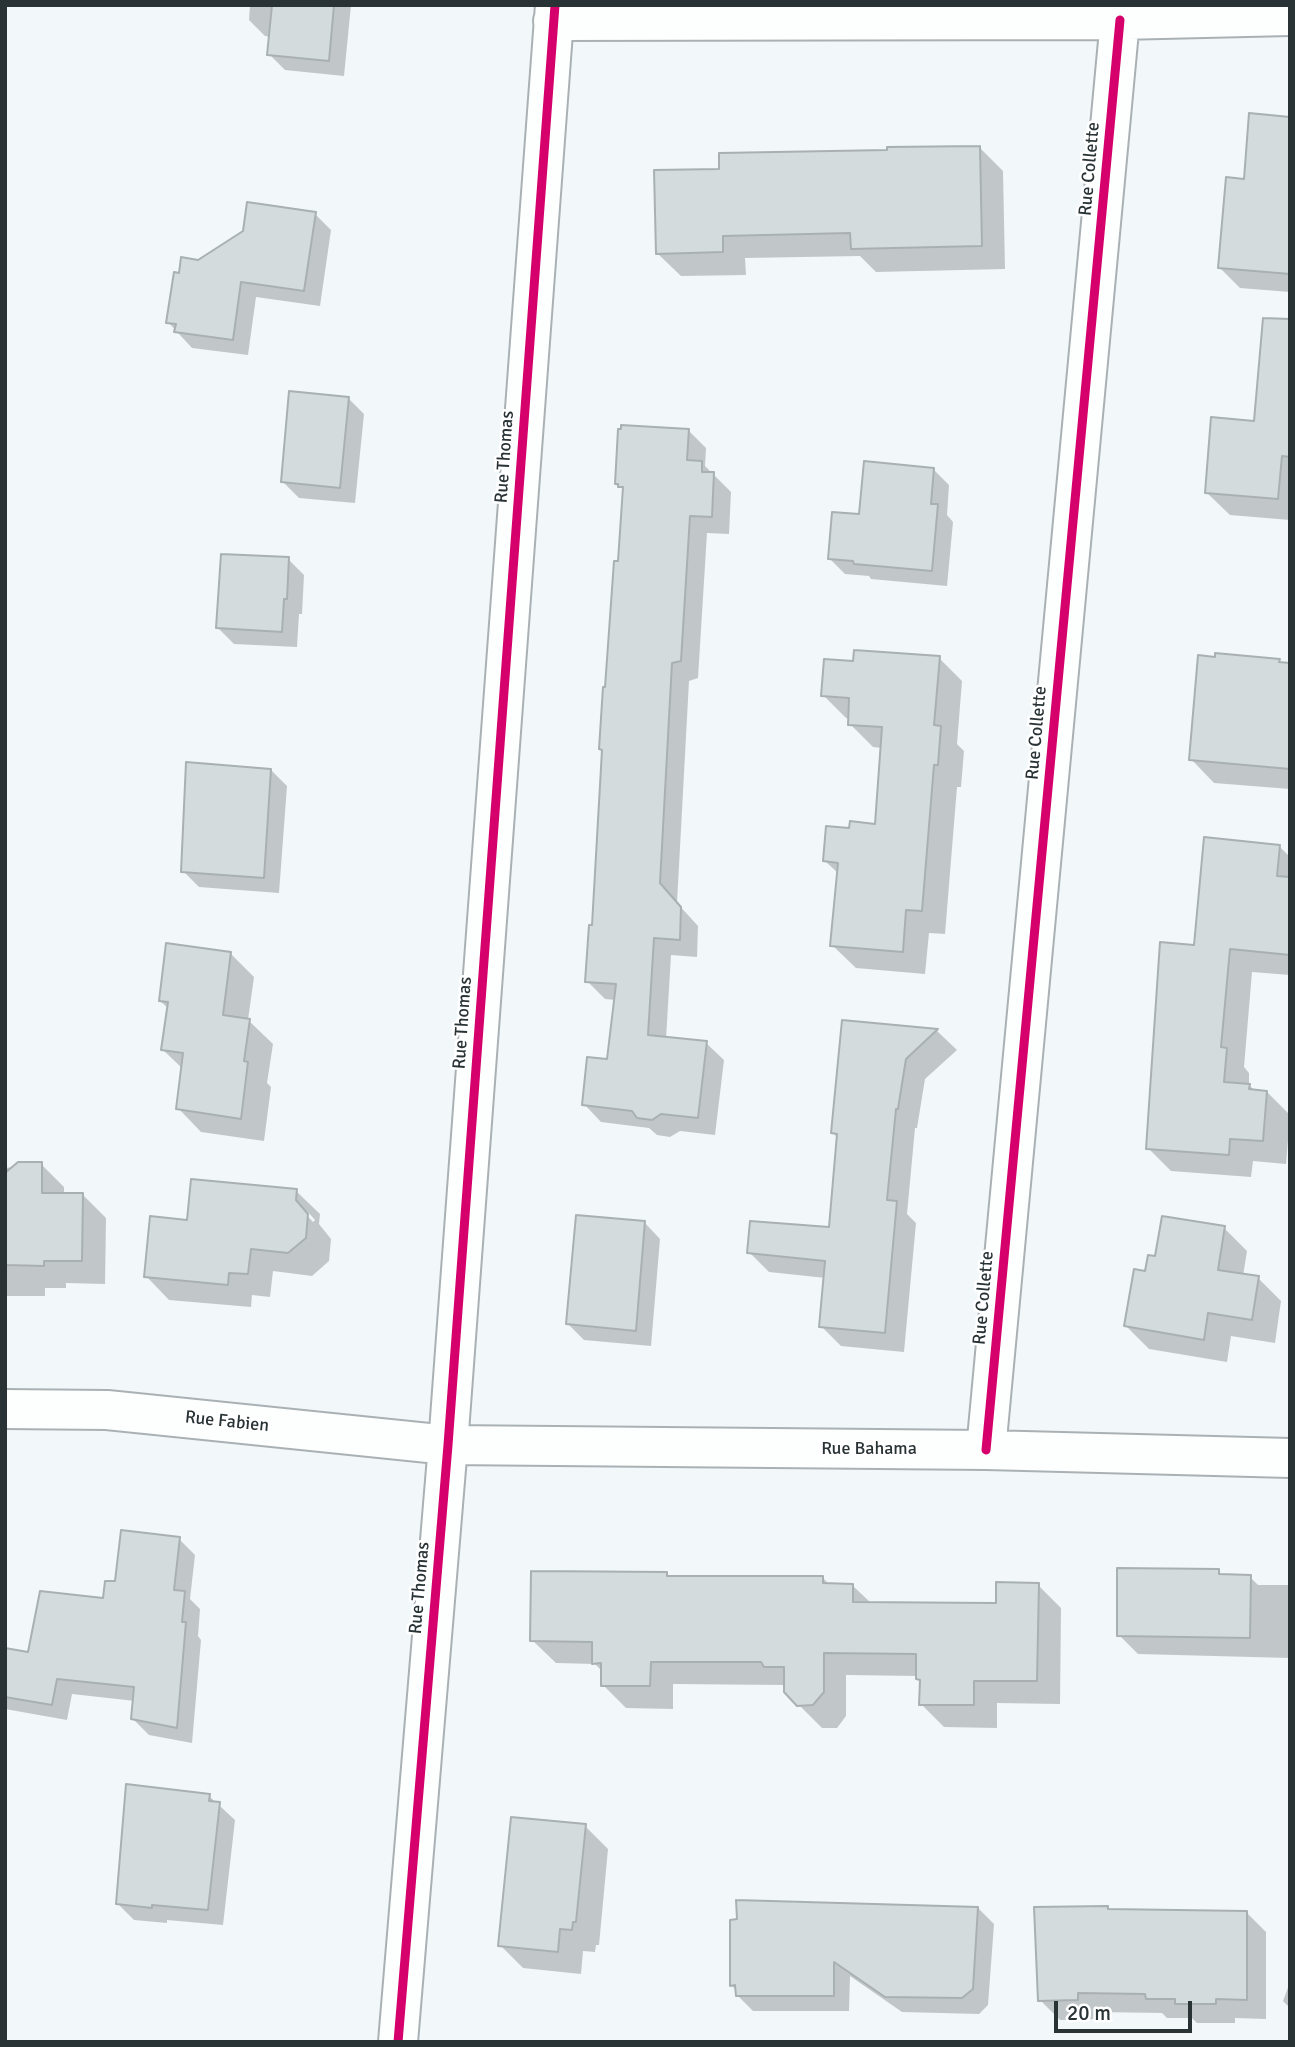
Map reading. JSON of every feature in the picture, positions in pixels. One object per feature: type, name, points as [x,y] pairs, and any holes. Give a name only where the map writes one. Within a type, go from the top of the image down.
[{"type":"street","points":[[554,13],[1120,20],[1290,16]]},
{"type":"street","name":"Rue Thomas","points":[[398,2042],[448,1445],[554,13]]},
{"type":"street","name":"Rue Collette","points":[[986,1450],[1120,20]]},
{"type":"street","name":"Rue Fabien","points":[[5,1409],[107,1410],[448,1445]]},
{"type":"street","name":"Rue Bahama","points":[[448,1445],[986,1450],[1290,1458]]},
{"type":"building","points":[[272,5],[334,5],[329,61],[267,55]]},
{"type":"building","points":[[1249,113],[1290,117],[1290,274],[1218,268],[1226,177],[1244,179]]},
{"type":"building","points":[[980,146],[982,246],[851,249],[850,233],[723,236],[723,252],[656,254],[654,170],[719,169],[719,153]]},
{"type":"building","points":[[247,202],[316,212],[304,291],[241,282],[233,340],[174,332],[176,324],[166,323],[174,272],[179,273],[181,257],[198,260],[243,231]]},
{"type":"building","points":[[1263,318],[1290,319],[1290,457],[1282,456],[1278,499],[1205,493],[1211,417],[1254,421]]},
{"type":"building","points":[[289,391],[349,397],[340,488],[281,482]]},
{"type":"building","points":[[621,425],[689,429],[687,460],[702,461],[702,472],[714,472],[712,517],[690,516],[681,661],[672,663],[660,883],[681,907],[680,940],[654,938],[648,1035],[707,1041],[698,1118],[661,1114],[652,1120],[637,1118],[632,1111],[582,1105],[587,1057],[607,1059],[616,984],[585,982],[589,925],[592,925],[603,687],[614,561],[618,561],[623,487],[615,484],[618,429],[621,429]]},
{"type":"building","points":[[864,461],[934,468],[931,504],[938,504],[932,571],[828,559],[832,512],[859,514]]},
{"type":"building","points":[[221,554],[289,557],[282,632],[216,628]]},
{"type":"building","points":[[854,650],[940,656],[934,725],[941,726],[938,765],[934,765],[922,911],[906,910],[903,952],[830,946],[838,863],[823,861],[826,826],[849,828],[850,821],[875,824],[882,727],[848,725],[849,698],[821,696],[824,659],[853,661]]},
{"type":"building","points":[[1215,653],[1280,659],[1279,662],[1290,663],[1290,769],[1189,760],[1198,655],[1215,657]]},
{"type":"building","points":[[186,762],[271,769],[264,878],[181,872]]},
{"type":"building","points":[[1204,837],[1280,845],[1277,876],[1290,877],[1290,955],[1230,949],[1221,1047],[1227,1048],[1224,1082],[1250,1084],[1249,1089],[1267,1091],[1263,1141],[1230,1139],[1229,1155],[1146,1149],[1160,942],[1194,945]]},
{"type":"building","points":[[166,943],[231,952],[223,1015],[250,1019],[244,1061],[248,1062],[241,1119],[176,1109],[183,1053],[161,1050],[168,1002],[159,1001]]},
{"type":"building","points":[[842,1020],[938,1029],[906,1059],[896,1109],[887,1200],[897,1201],[885,1333],[819,1327],[825,1261],[747,1253],[750,1221],[829,1227],[837,1134],[831,1133]]},
{"type":"building","points":[[18,1162],[42,1162],[42,1193],[83,1193],[82,1261],[44,1261],[44,1266],[5,1265],[5,1173]]},
{"type":"building","points":[[191,1179],[297,1189],[296,1200],[308,1214],[306,1238],[288,1253],[251,1249],[248,1274],[229,1273],[228,1285],[144,1277],[150,1216],[187,1220]]},
{"type":"building","points":[[576,1215],[645,1221],[636,1331],[566,1324]]},
{"type":"building","points":[[1162,1216],[1225,1226],[1218,1270],[1259,1276],[1252,1320],[1208,1313],[1204,1340],[1124,1326],[1134,1269],[1145,1271],[1148,1255],[1155,1256]]},
{"type":"building","points":[[121,1530],[180,1537],[174,1590],[185,1591],[182,1622],[186,1622],[177,1728],[131,1719],[134,1687],[57,1679],[52,1705],[5,1697],[5,1648],[28,1652],[40,1591],[103,1598],[105,1581],[115,1581]]},
{"type":"building","points":[[1117,1568],[1219,1569],[1219,1574],[1251,1575],[1250,1638],[1117,1636]]},
{"type":"building","points":[[531,1571],[667,1572],[667,1576],[823,1576],[823,1583],[853,1584],[853,1602],[996,1603],[996,1582],[1039,1583],[1037,1681],[974,1681],[974,1705],[919,1705],[920,1680],[916,1679],[916,1654],[824,1653],[824,1692],[813,1705],[797,1706],[784,1692],[784,1667],[764,1667],[761,1662],[651,1662],[650,1686],[601,1686],[601,1663],[592,1664],[592,1642],[530,1641]]},
{"type":"building","points":[[126,1784],[210,1794],[209,1801],[220,1802],[208,1910],[116,1904]]},
{"type":"building","points":[[511,1817],[586,1824],[576,1922],[573,1922],[572,1930],[560,1929],[558,1952],[498,1946]]},
{"type":"building","points":[[736,1900],[978,1907],[973,1989],[962,1998],[885,1997],[834,1962],[834,1996],[736,1996],[735,1985],[730,1986],[730,1920],[737,1919]]},
{"type":"building","points":[[1108,1906],[1108,1909],[1247,1911],[1247,2000],[1216,1999],[1216,2004],[1175,2004],[1175,1999],[1146,1999],[1145,1994],[1078,1993],[1078,2000],[1038,2001],[1034,1907]]},
{"type":"cycle path","points":[[398,2042],[448,1445],[555,5]]},
{"type":"cycle path","points":[[986,1450],[1120,20]]}]
